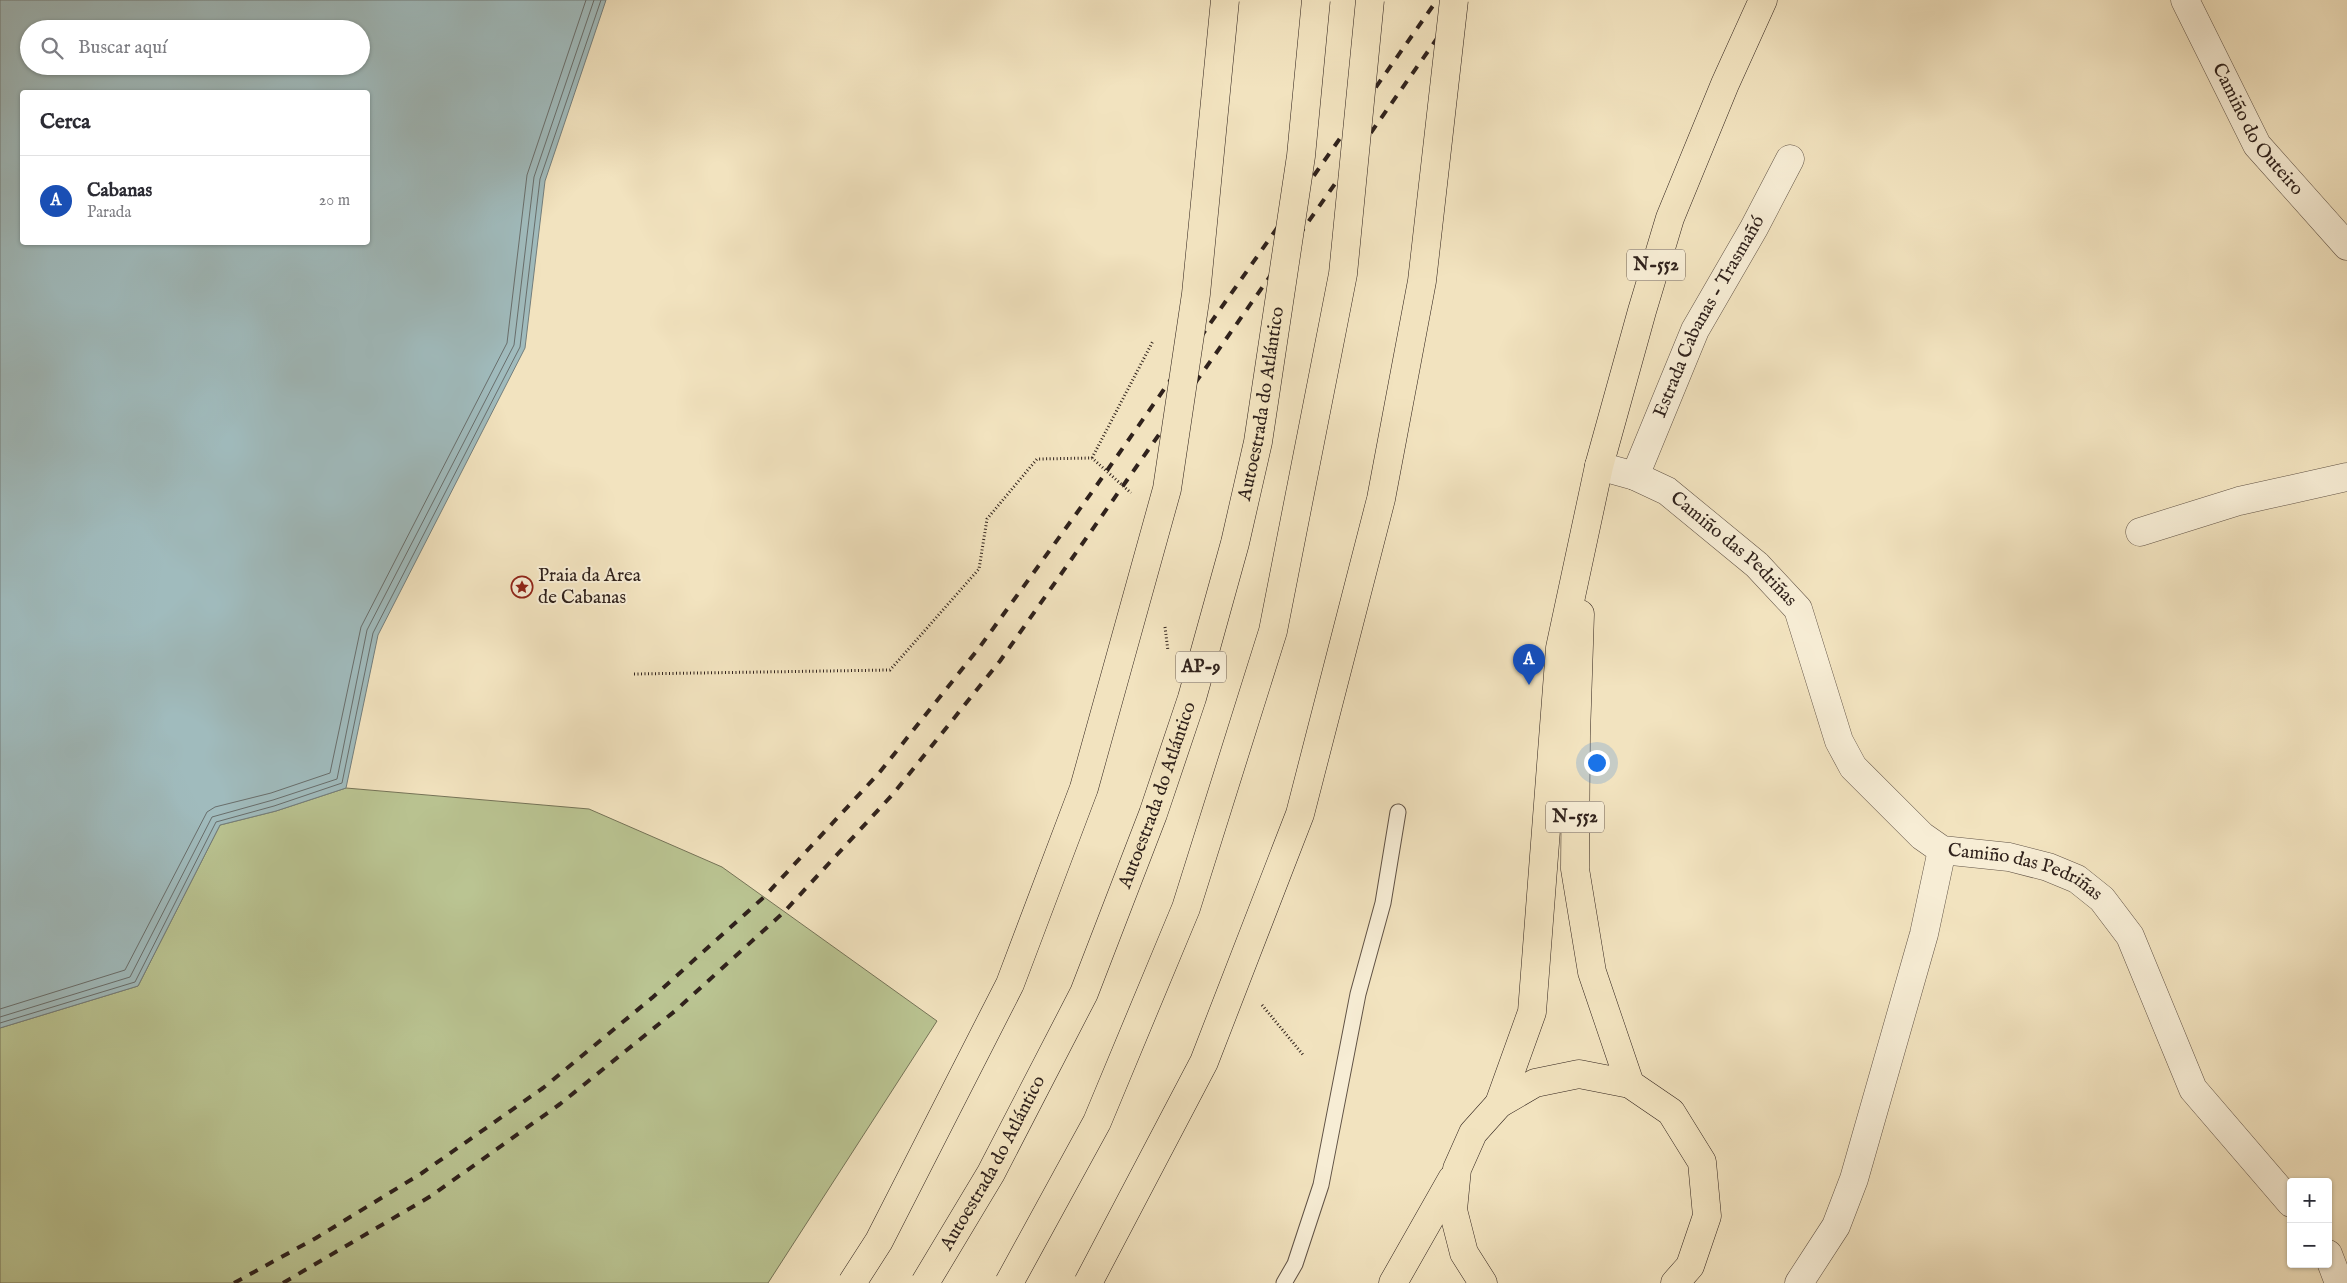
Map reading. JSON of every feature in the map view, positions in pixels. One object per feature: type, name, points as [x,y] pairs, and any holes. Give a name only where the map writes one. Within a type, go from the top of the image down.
[{"type":"highway","points":[[852,1283],[879,1241],[1010,984],[1084,788],[1167,489],[1196,294],[1225,0]]},
{"type":"highway","name":"Autoestrada do Atlántico","points":[[925,1283],[990,1173],[1084,993],[1154,814],[1192,698],[1235,543],[1258,442],[1301,156],[1316,0]]},
{"type":"highway","points":[[1008,1283],[1096,1122],[1186,908],[1274,631],[1343,274],[1370,0]]},
{"type":"highway","points":[[1088,1283],[1204,1062],[1300,814],[1381,499],[1422,281],[1454,0]]},
{"type":"highway","name":"N-552","points":[[1499,1104],[1532,1012],[1560,648],[1599,466],[1670,218],[1724,84],[1763,0]]},
{"type":"highway","name":"N-552","points":[[1583,543],[1576,734],[1575,869],[1592,972],[1630,1084]]},
{"type":"highway","name":"N-552","points":[[1483,1283],[1464,1253],[1453,1210],[1458,1169],[1473,1132],[1499,1104],[1535,1083],[1579,1074],[1630,1084],[1671,1112],[1702,1162],[1707,1216],[1690,1266],[1675,1283]]},
{"type":"highway","points":[[1393,1283],[1458,1169]]},
{"type":"highway","name":"N-552","points":[[1460,1283],[1464,1253]]},
{"type":"street","name":"Camiño do Outeiro","points":[[2185,0],[2257,145],[2347,246]]},
{"type":"street","name":"Estrada Cabanas - Trasmañó","points":[[1635,476],[1695,330],[1754,228],[1790,159]]},
{"type":"street","name":"Camiño das Pedriñas","points":[[1599,466],[1635,476],[1667,491],[1757,565],[1798,609],[1839,742],[1853,767],[1922,836],[1942,850],[2009,856],[2048,867],[2077,879],[2102,899],[2130,936],[2193,1089],[2287,1198]]},
{"type":"street","points":[[2140,532],[2239,501],[2347,477]]},
{"type":"street","points":[[1799,1283],[1836,1226],[1854,1179],[1924,934],[1942,850]]},
{"type":"street","points":[[2332,1265],[2339,1283]]},
{"type":"lane","points":[[1284,1283],[1295,1264],[1321,1185],[1358,994],[1383,903],[1398,812]]},
{"type":"path","points":[[634,674],[890,670],[979,568],[987,519],[1037,459],[1092,458],[1136,498]]},
{"type":"path","points":[[1165,624],[1168,652]]},
{"type":"green space","points":[[346,788],[589,809],[722,867],[937,1021],[768,1283],[0,1283],[0,1028],[138,986],[220,825],[276,811]]},
{"type":"water","points":[[0,0],[606,0],[545,181],[525,348],[378,635],[346,788],[276,811],[220,825],[138,986],[0,1028]]},
{"type":"railway","points":[[234,1283],[316,1238],[422,1173],[543,1088],[653,997],[764,897],[879,773],[979,648],[1092,492],[1437,0]]},
{"type":"railway","points":[[283,1283],[431,1196],[560,1104],[675,1011],[784,912],[893,794],[1000,661],[1464,0]]},
{"type":"place","name":"Praia da Area de Cabanas","points":[[522,587]]},
{"type":"place","name":"Cabanas","points":[[1529,685]]}]
